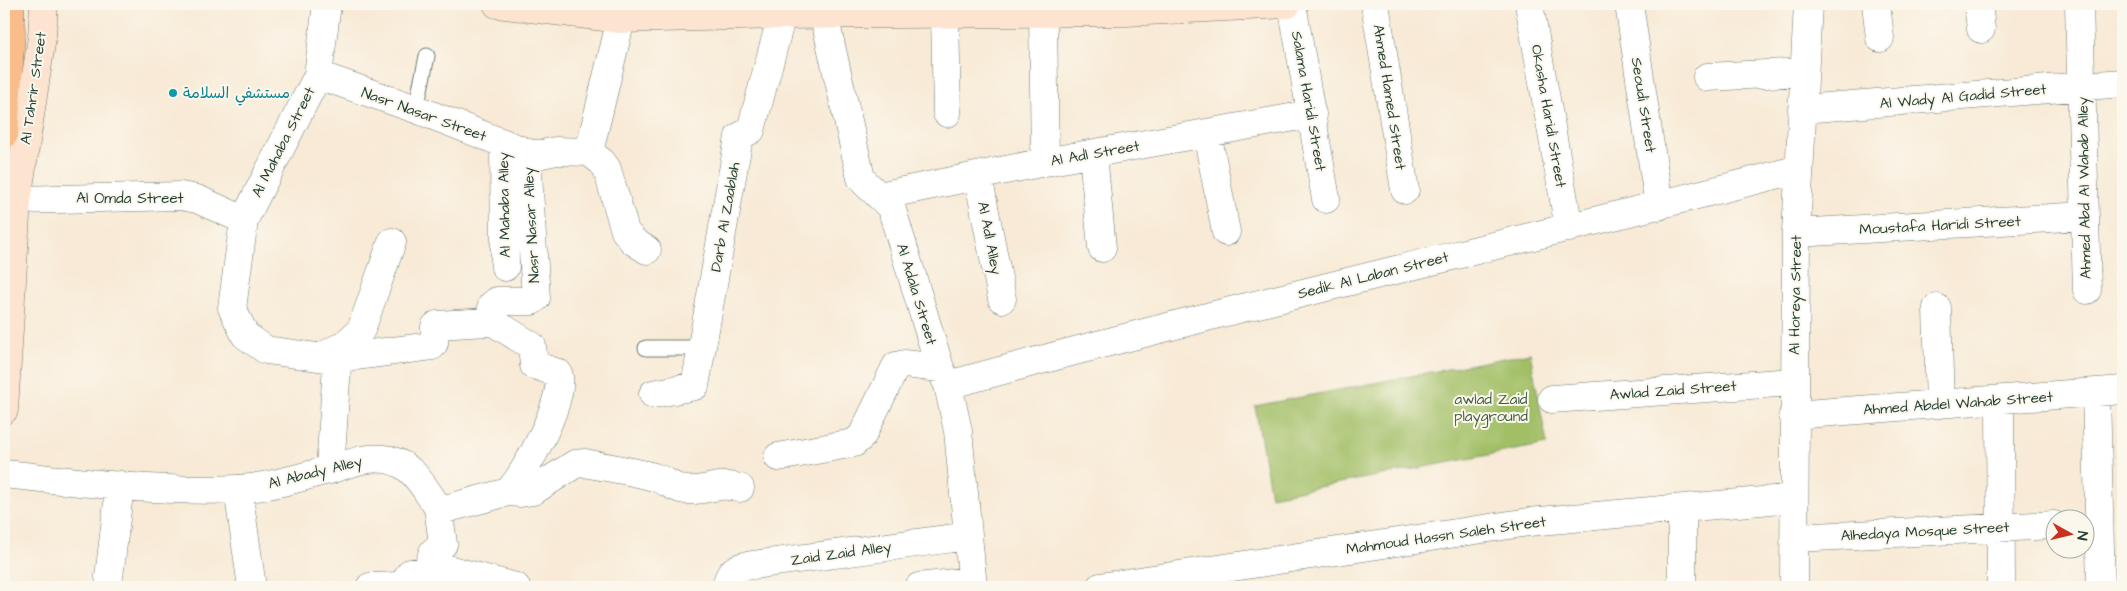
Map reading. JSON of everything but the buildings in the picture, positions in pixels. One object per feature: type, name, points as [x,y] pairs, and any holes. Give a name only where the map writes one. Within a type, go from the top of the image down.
[{"type":"main road","points":[[4,134],[11,34],[10,4]]},
{"type":"street","name":"Al Tahrir Street","points":[[4,410],[17,200],[42,37],[44,4]]},
{"type":"street","name":"Al Mahaba Street","points":[[244,220],[318,75],[327,4]]},
{"type":"street","points":[[497,4],[621,19],[782,15],[1126,12],[1286,4]]},
{"type":"street","name":"Salama Haridi Street","points":[[1292,4],[1326,199]]},
{"type":"street","name":"Ahmed Hamed Street","points":[[1375,4],[1405,190]]},
{"type":"street","name":"Okasha Haridi Street","points":[[1528,4],[1569,228]]},
{"type":"street","name":"Seoudi Street","points":[[1629,4],[1659,206]]},
{"type":"street","name":"Al Horeya Street","points":[[1794,587],[1796,233],[1808,4]]},
{"type":"street","points":[[1876,4],[1880,38]]},
{"type":"street","name":"Ahmed Abd Al Wahab Alley","points":[[2079,4],[2086,290]]},
{"type":"street","points":[[1043,12],[1045,162]]},
{"type":"street","points":[[945,14],[947,113]]},
{"type":"street","name":"Darb Al Zaablah","points":[[653,394],[694,388],[739,137],[751,130],[782,15]]},
{"type":"street","name":"Al Adala Street","points":[[824,15],[861,178],[870,190],[886,202],[892,210],[944,377],[958,431],[972,584]]},
{"type":"street","points":[[621,19],[589,152],[602,162],[607,169],[625,231],[633,241],[647,250]]},
{"type":"street","points":[[1707,77],[1804,72]]},
{"type":"street","name":"Nasr Nasar Street","points":[[318,75],[416,109],[531,154]]},
{"type":"street","name":"Al Wady Al Gadid Street","points":[[1802,109],[2123,83]]},
{"type":"street","name":"Al Adl Street","points":[[879,196],[1045,162],[1312,114]]},
{"type":"street","points":[[1207,133],[1226,232]]},
{"type":"street","name":"Al Mahaba Alley","points":[[504,143],[505,266]]},
{"type":"street","name":"Nasr Nasar Alley","points":[[490,320],[492,305],[497,301],[532,301],[536,298],[527,159],[531,154],[556,151],[589,152]]},
{"type":"street","points":[[1093,154],[1102,248]]},
{"type":"street","name":"Sedik Al Laban Street","points":[[944,377],[1569,228],[1799,169]]},
{"type":"street","name":"Al Adl Alley","points":[[978,176],[1002,300]]},
{"type":"street","name":"Al Omda Street","points":[[17,200],[181,196],[197,199],[244,220]]},
{"type":"street","name":"Moustafa Haridi Street","points":[[1796,233],[2085,216]]},
{"type":"street","points":[[244,220],[232,308],[245,335],[266,350],[328,357],[432,346],[434,343],[435,327],[439,324],[488,322],[490,320],[532,346],[534,365],[558,373],[560,383],[550,419],[532,456],[508,492]]},
{"type":"street","points":[[328,357],[360,330],[392,242]]},
{"type":"street","points":[[1937,308],[1940,404]]},
{"type":"street","points":[[328,357],[337,365],[330,470]]},
{"type":"street","points":[[778,457],[854,443],[862,436],[896,366],[904,364],[944,377]]},
{"type":"street","name":"Awlad Zaid Street","points":[[1552,398],[1794,382]]},
{"type":"street","name":"Ahmed Abdel Wahab Street","points":[[1794,415],[2123,390]]},
{"type":"street","points":[[2092,508],[2096,392]]},
{"type":"street","points":[[2000,400],[2001,587]]},
{"type":"street","name":"Al Abady Alley","points":[[4,474],[164,488],[238,489],[260,486],[330,470],[349,462],[370,459],[391,460],[408,468],[420,480],[438,507]]},
{"type":"street","points":[[435,575],[433,552],[443,544],[438,507],[445,509],[508,492],[533,491],[575,464],[585,463],[659,478],[686,490],[706,489],[717,485],[729,485],[740,488]]},
{"type":"street","points":[[109,577],[120,485]]},
{"type":"street","points":[[238,489],[252,587]]},
{"type":"street","name":"Mahmoud Hassn Saleh Street","points":[[1100,587],[1529,522],[1794,498]]},
{"type":"street","points":[[1676,587],[1682,587],[1682,508]]},
{"type":"street","name":"Alhedaya Mosque Street","points":[[1795,538],[2044,526]]},
{"type":"street","name":"Zaid Zaid Alley","points":[[726,587],[729,575],[736,568],[745,566],[968,536]]},
{"type":"street","points":[[2094,537],[2101,587]]},
{"type":"street","points":[[370,587],[402,586],[410,574],[435,575],[516,587]]},
{"type":"street","points":[[919,587],[972,584]]},
{"type":"lane","points":[[416,109],[427,56]]},
{"type":"lane","points":[[646,348],[702,348]]},
{"type":"green space","name":"awlad Zaid playground","points":[[1530,353],[1547,444],[1271,496],[1255,406]]},
{"type":"place","name":"مستشفي السلامة","points":[[173,93]]}]
